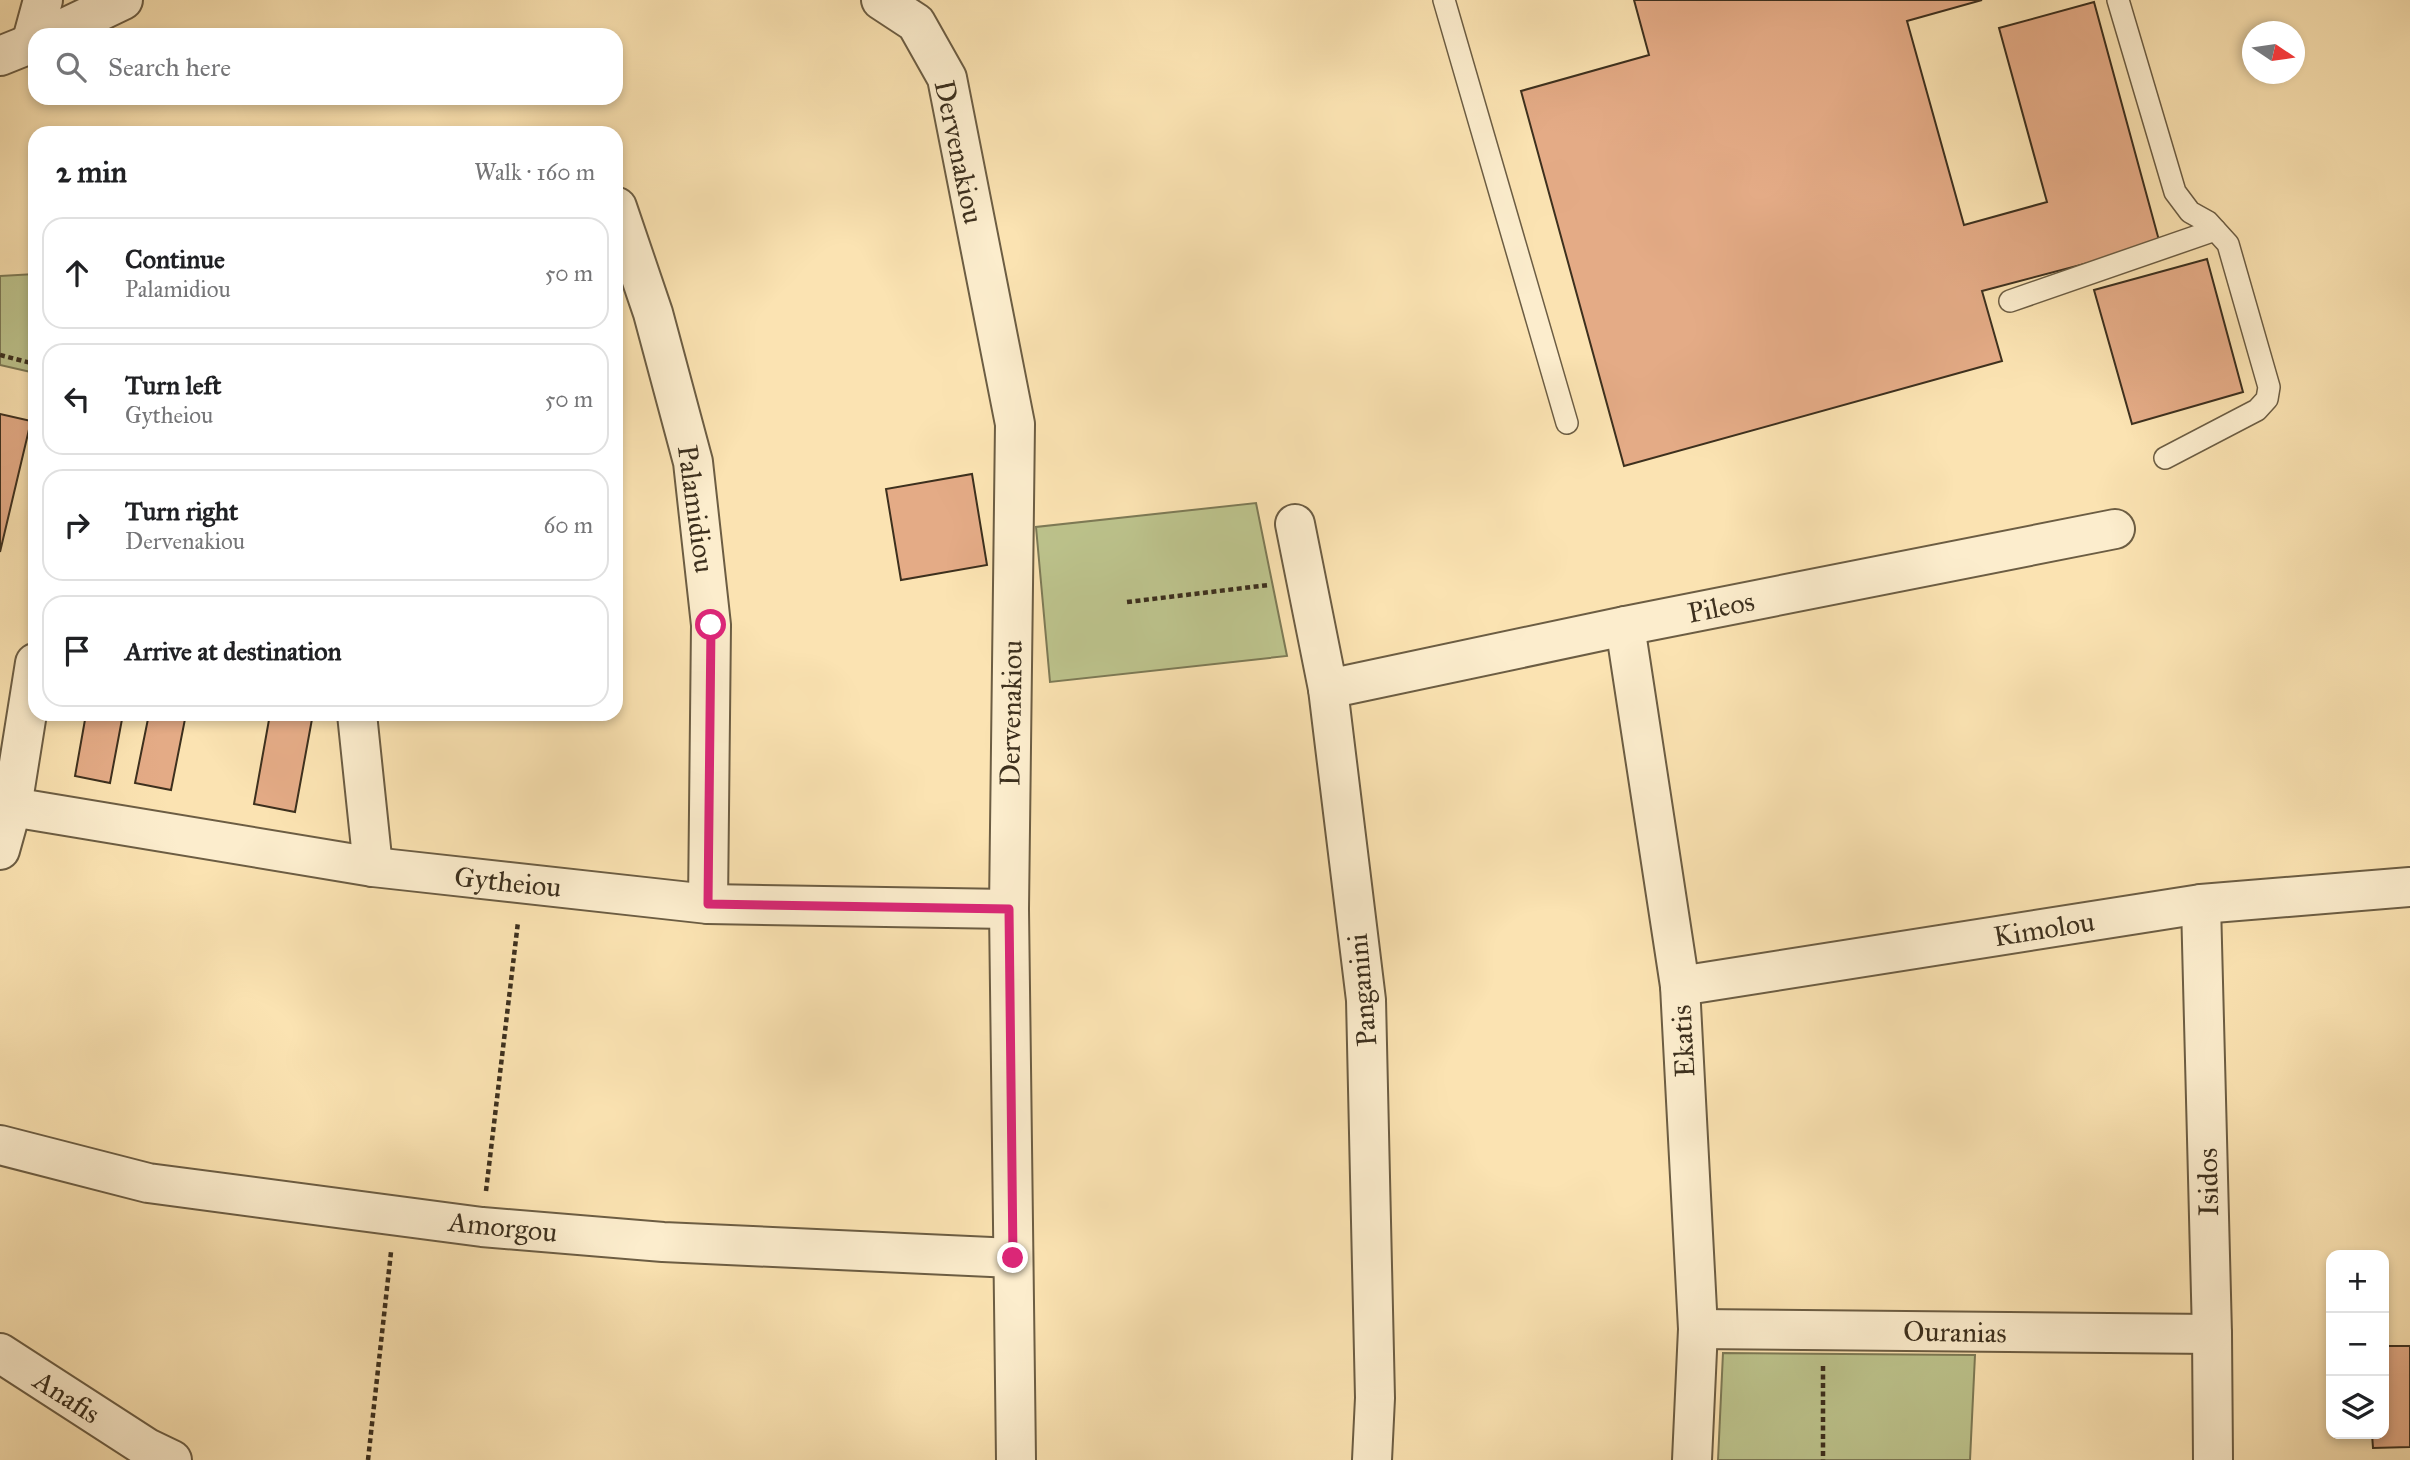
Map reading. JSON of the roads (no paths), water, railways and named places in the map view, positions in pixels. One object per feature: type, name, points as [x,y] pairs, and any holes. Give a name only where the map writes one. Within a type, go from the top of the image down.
[{"type":"street","points":[[34,28],[43,0]]},
{"type":"street","points":[[63,28],[123,0]]},
{"type":"street","name":"Dervenakiou","points":[[881,0],[916,23],[947,78],[1015,425],[1009,909],[1016,1460]]},
{"type":"street","name":"Palamidiou","points":[[623,225],[653,313],[693,462],[711,625],[708,904]]},
{"type":"street","name":"Panganini","points":[[1296,524],[1328,689],[1366,1000],[1375,1398],[1372,1460]]},
{"type":"street","name":"Pileos","points":[[1328,689],[1625,626],[2115,529]]},
{"type":"street","name":"Ekatis","points":[[1625,626],[1681,986],[1698,1329],[1692,1460]]},
{"type":"street","points":[[0,850],[12,807],[28,707]]},
{"type":"street","points":[[358,721],[373,867]]},
{"type":"street","name":"Gytheiou","points":[[12,807],[373,867],[708,904],[1009,909]]},
{"type":"street","name":"Kimolou","points":[[1681,986],[2201,904],[2410,887]]},
{"type":"street","name":"Isidos","points":[[2201,904],[2213,1460]]},
{"type":"street","name":"Amorgou","points":[[0,1145],[148,1183],[482,1227],[663,1242],[1013,1258]]},
{"type":"street","name":"Ouranias","points":[[1698,1329],[2212,1334]]},
{"type":"street","name":"Anafis","points":[[0,1353],[147,1448],[172,1460]]},
{"type":"lane","points":[[1444,0],[1567,423]]},
{"type":"lane","points":[[2118,0],[2175,192],[2190,212],[2208,222],[2228,244],[2269,387],[2267,399],[2258,410],[2165,458]]},
{"type":"lane","points":[[2010,301],[2215,230]]}]
